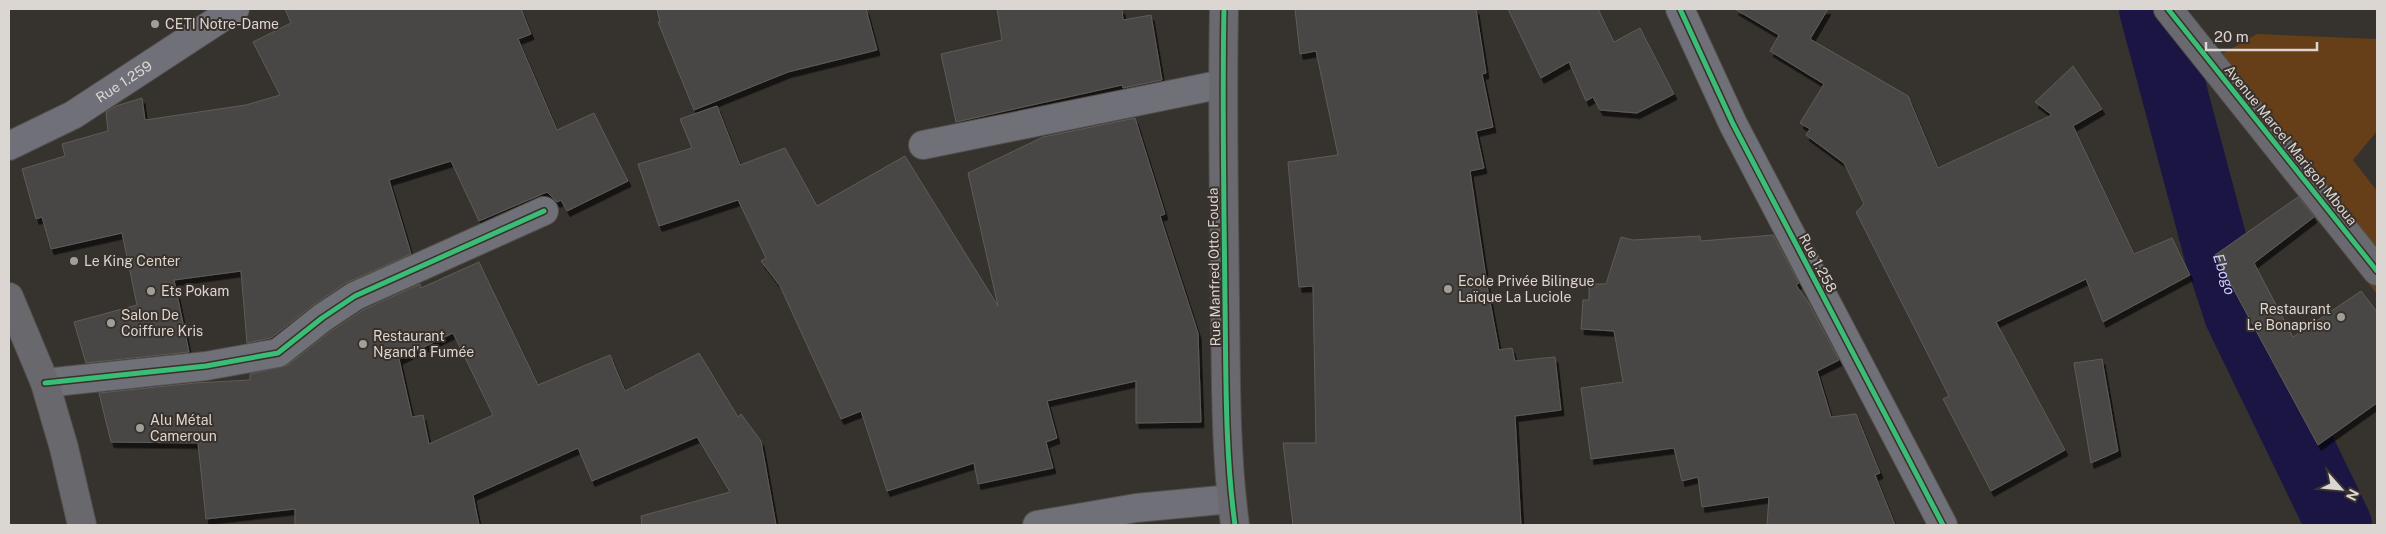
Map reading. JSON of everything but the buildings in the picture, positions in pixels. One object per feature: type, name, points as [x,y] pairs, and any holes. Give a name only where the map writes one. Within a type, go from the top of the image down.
[{"type":"main road","points":[[9,297],[45,383],[64,448],[82,525]]},
{"type":"street","name":"Rue 1.259","points":[[9,146],[73,115],[235,9]]},
{"type":"street","name":"Rue Manfred Otto Fouda","points":[[1224,9],[1226,349],[1231,499],[1235,525]]},
{"type":"street","name":"Rue 1.258","points":[[1680,9],[1733,124],[1943,525]]},
{"type":"street","name":"Avenue Marcel Marigoh Mboua","points":[[2168,9],[2377,271]]},
{"type":"street","points":[[924,145],[1223,84]]},
{"type":"street","points":[[45,383],[206,366],[278,353],[322,318],[355,296],[544,211]]},
{"type":"street","points":[[1037,525],[1136,508],[1231,499]]},
{"type":"shaded area","points":[[2257,34],[2377,39],[2377,131],[2353,160],[2377,191],[2377,294],[2197,68]]},
{"type":"waterway","name":"Ebogo","points":[[2152,9],[2217,253],[2237,314],[2339,525]]},
{"type":"cycle path","points":[[1224,9],[1223,118],[1226,385],[1229,470],[1235,525]]},
{"type":"cycle path","points":[[1680,9],[1733,124],[1943,525]]},
{"type":"cycle path","points":[[2168,9],[2377,271]]},
{"type":"cycle path","points":[[45,383],[206,366],[278,353],[322,318],[355,296],[544,211]]},
{"type":"place","name":"CETI Notre-Dame","points":[[155,24]]},
{"type":"place","name":"Le King Center","points":[[74,261]]},
{"type":"place","name":"Ecole Privée Bilingue Laïque La Luciole","points":[[1448,289]]},
{"type":"place","name":"Ets Pokam","points":[[151,291]]},
{"type":"place","name":"Restaurant Le Bonapriso","points":[[2341,317]]},
{"type":"place","name":"Salon De Coiffure Kris","points":[[111,323]]},
{"type":"place","name":"Restaurant Ngand'a Fumée","points":[[363,344]]},
{"type":"place","name":"Alu Métal Cameroun","points":[[140,428]]}]
